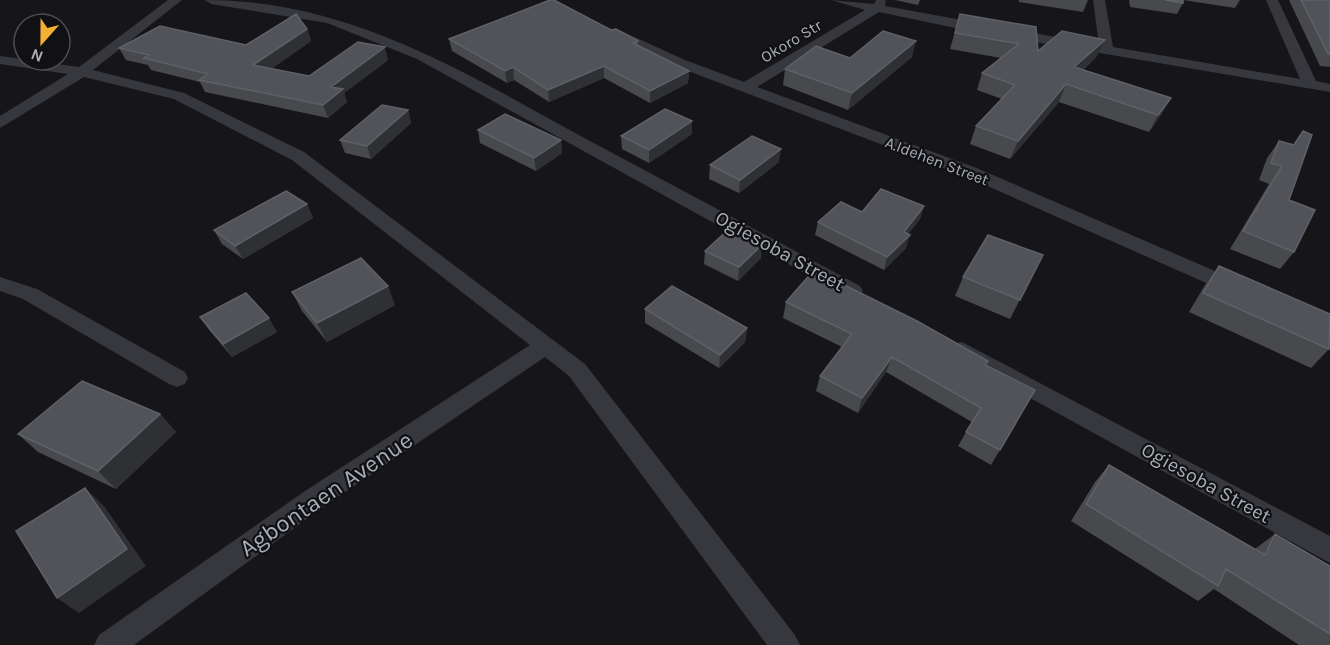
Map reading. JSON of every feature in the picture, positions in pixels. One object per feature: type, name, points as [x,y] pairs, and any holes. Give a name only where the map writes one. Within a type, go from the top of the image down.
[{"type":"street","points":[[0,123],[82,72],[176,0]]},
{"type":"street","name":"Ogiesoba Street","points":[[211,0],[330,20],[422,56],[871,301]]},
{"type":"street","points":[[837,0],[879,4],[970,27],[1330,88]]},
{"type":"street","points":[[1099,0],[1107,50]]},
{"type":"street","points":[[1272,0],[1310,84]]},
{"type":"street","name":"Okoro Str","points":[[745,88],[879,4]]},
{"type":"street","name":"A.Idehen Street","points":[[597,25],[680,63],[973,173],[1253,295]]},
{"type":"street","points":[[0,60],[82,72],[179,96],[298,156],[577,370],[785,645]]},
{"type":"street","points":[[0,284],[30,294],[177,378]]},
{"type":"street","name":"Ogiesoba Street","points":[[944,340],[1330,550]]},
{"type":"street","name":"Agbontaen Avenue","points":[[109,645],[314,499],[546,346]]},
{"type":"building","points":[[550,0],[611,30],[616,29],[638,41],[633,43],[689,71],[650,91],[604,66],[548,90],[513,67],[505,71],[449,39]]},
{"type":"building","points":[[1165,0],[1183,0],[1183,3]]},
{"type":"building","points":[[1301,0],[1330,0],[1330,54],[1328,54]]},
{"type":"building","points":[[296,14],[307,29],[253,65],[309,76],[358,42],[385,47],[331,87],[343,89],[323,105],[199,80],[208,74],[144,58],[149,55],[119,48],[160,26],[246,45]]},
{"type":"building","points":[[960,14],[1036,27],[1038,51],[1062,31],[1105,40],[1074,67],[1171,98],[1158,115],[1066,84],[1018,141],[976,126],[1015,85],[982,73],[1019,44],[955,33]]},
{"type":"building","points":[[883,31],[916,41],[852,93],[785,69],[816,46],[850,58]]},
{"type":"building","points":[[382,105],[408,110],[367,146],[340,140]]},
{"type":"building","points":[[665,109],[692,121],[649,150],[621,136]]},
{"type":"building","points":[[505,114],[561,140],[534,158],[478,130]]},
{"type":"building","points":[[1303,131],[1312,135],[1289,200],[1315,210],[1294,252],[1243,231],[1282,166],[1271,163],[1279,141],[1294,145]]},
{"type":"building","points":[[752,136],[781,149],[740,180],[710,165]]},
{"type":"building","points":[[881,189],[924,206],[904,232],[910,235],[887,257],[818,222],[841,202],[862,212]]},
{"type":"building","points":[[286,191],[307,204],[235,246],[214,230]]},
{"type":"building","points":[[729,229],[762,245],[739,267],[705,251]]},
{"type":"building","points":[[988,235],[1043,255],[1020,300],[963,277]]},
{"type":"building","points":[[361,258],[388,286],[317,323],[292,292]]},
{"type":"building","points":[[1219,266],[1330,314],[1329,349],[1203,293]]},
{"type":"building","points":[[814,270],[917,321],[988,361],[985,365],[1035,390],[1000,450],[966,432],[981,408],[892,357],[862,398],[820,376],[852,334],[786,302]]},
{"type":"building","points":[[672,286],[747,328],[720,355],[645,309]]},
{"type":"building","points":[[246,293],[269,318],[223,344],[200,317]]},
{"type":"building","points":[[82,381],[160,414],[98,471],[18,434]]},
{"type":"building","points":[[1109,465],[1265,555],[1275,534],[1330,566],[1330,634],[1226,569],[1218,586],[1086,504]]},
{"type":"building","points":[[85,488],[127,549],[57,598],[16,531]]}]
